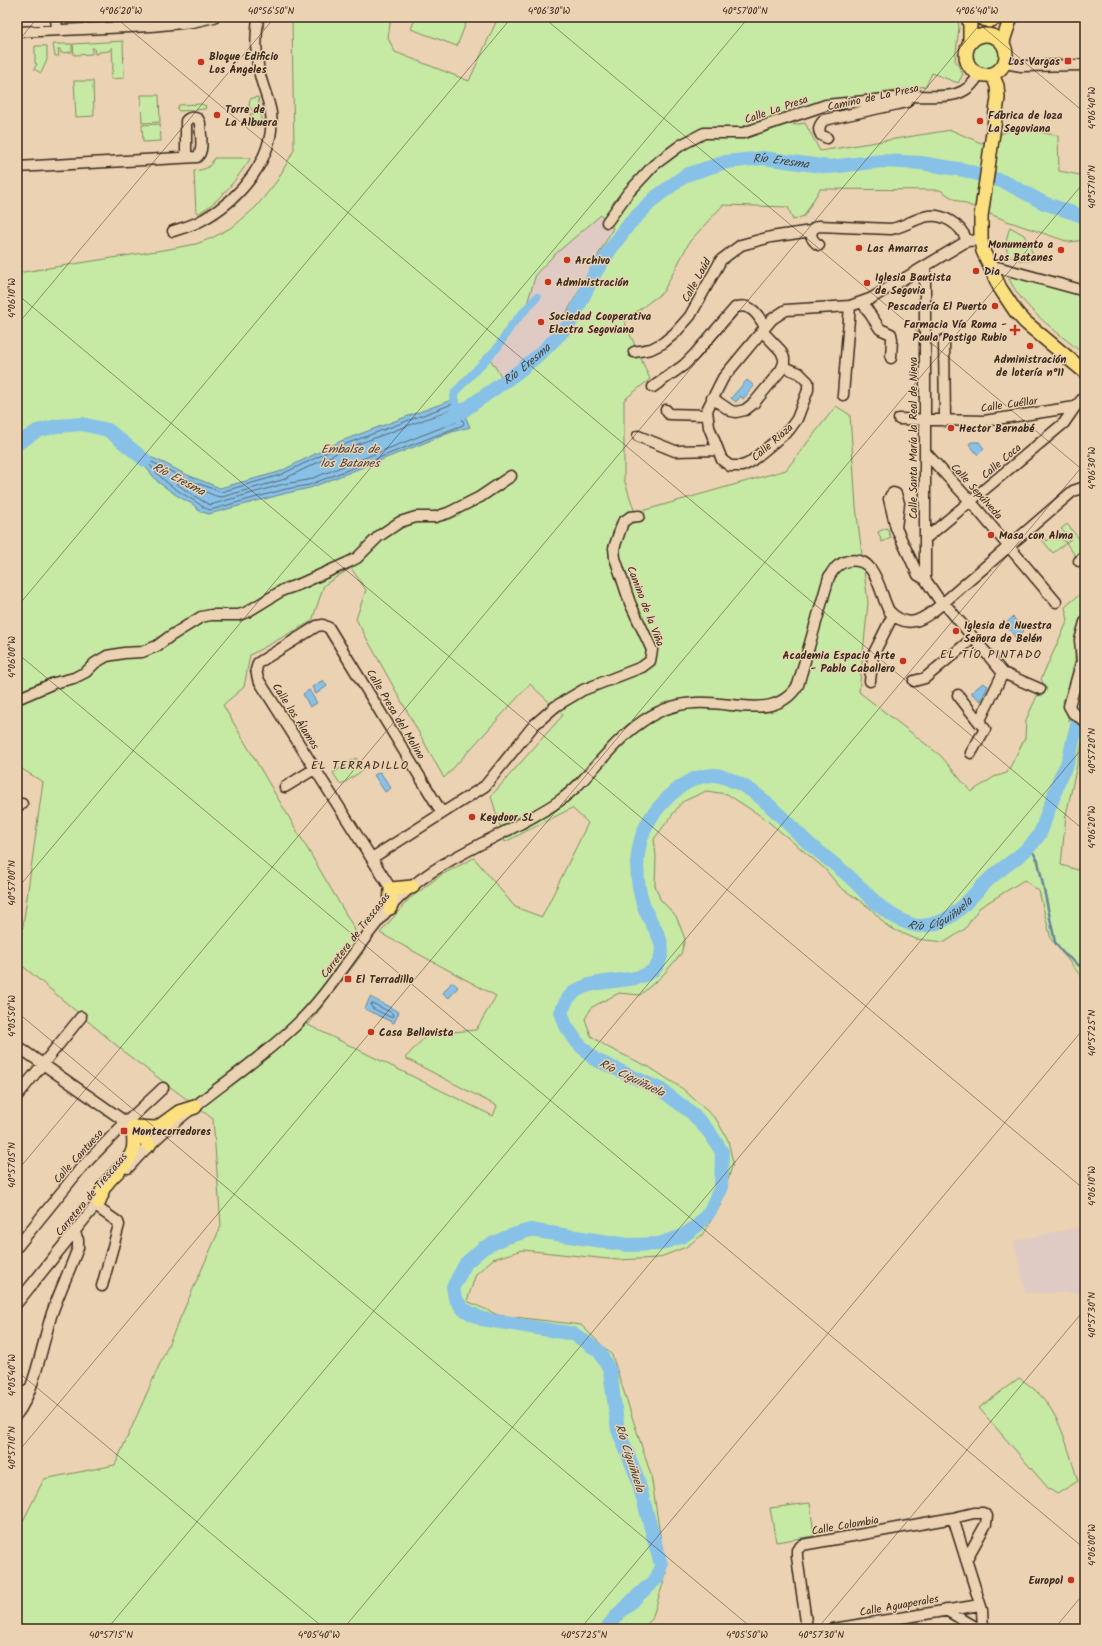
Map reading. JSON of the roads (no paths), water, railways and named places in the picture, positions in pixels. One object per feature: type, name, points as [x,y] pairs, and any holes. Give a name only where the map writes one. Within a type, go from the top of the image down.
[{"type":"main road","points":[[968,17],[970,25],[970,43]]},
{"type":"main road","points":[[975,17],[979,28],[994,38],[1006,55],[994,70]]},
{"type":"main road","points":[[979,17],[989,21],[998,17]]},
{"type":"main road","points":[[994,38],[1004,17]]},
{"type":"main road","points":[[994,70],[972,70],[968,63],[966,51],[970,43],[976,38],[994,38],[1004,36],[1011,17]]},
{"type":"main road","points":[[994,70],[1005,94],[995,139],[985,225],[984,255],[1000,273],[1017,301],[1031,317],[1085,362]]},
{"type":"main road","points":[[1000,273],[1012,306],[1025,322],[1085,372]]},
{"type":"main road","points":[[390,908],[391,889],[412,887]]},
{"type":"main road","points":[[129,1125],[157,1128],[179,1112],[195,1107]]},
{"type":"main road","points":[[129,1125],[149,1145]]},
{"type":"main road","points":[[97,1204],[102,1189],[133,1151],[129,1125]]},
{"type":"street","points":[[56,17],[57,30]]},
{"type":"street","points":[[17,32],[158,25],[192,22],[214,17]]},
{"type":"street","points":[[173,231],[203,220],[224,205],[248,181],[256,170],[266,148],[270,133],[271,115],[257,60],[256,36],[258,17]]},
{"type":"street","points":[[994,70],[1021,66],[1085,65]]},
{"type":"street","name":"Calle La Presa","points":[[607,222],[628,193],[654,165],[680,145],[704,133],[743,133],[826,105],[915,96],[928,97],[963,92],[994,70]]},
{"type":"street","name":"Camino de La Presa","points":[[827,138],[821,135],[819,130],[820,125],[824,120],[928,97]]},
{"type":"street","points":[[17,168],[137,161],[187,155]]},
{"type":"street","name":"Calle Laúd","points":[[634,352],[651,349],[663,343],[675,333],[690,316],[721,260],[741,245],[771,237],[812,231],[818,226],[895,228],[925,217],[944,218],[952,222],[962,232],[966,241]]},
{"type":"street","name":"Calle Riaza","points":[[789,369],[799,373],[808,382],[808,390],[793,426],[755,458],[742,466],[735,468],[726,464],[717,450],[709,427],[707,410],[723,378],[772,319],[786,310],[850,306],[877,296],[966,241],[985,225]]},
{"type":"street","points":[[812,231],[812,239],[819,245]]},
{"type":"street","name":"Calle Santa María la Real de Nieva","points":[[925,266],[925,579]]},
{"type":"street","points":[[1000,273],[1085,291]]},
{"type":"street","points":[[862,302],[880,329],[891,334],[891,358]]},
{"type":"street","points":[[653,387],[684,365],[735,308],[744,306],[752,310],[763,329],[781,351],[784,358],[784,363],[781,370],[754,403],[745,410],[736,412],[731,411],[712,398]]},
{"type":"street","points":[[843,395],[850,306]]},
{"type":"street","points":[[944,340],[945,421]]},
{"type":"street","name":"Calle Coca","points":[[925,539],[1064,423],[1085,396]]},
{"type":"street","name":"Calle Cuéllar","points":[[900,420],[994,420],[1075,407]]},
{"type":"street","points":[[666,410],[669,414],[707,415]]},
{"type":"street","points":[[638,436],[675,451],[717,450]]},
{"type":"street","name":"Calle Sepúlveda","points":[[925,452],[971,502],[1056,602]]},
{"type":"street","points":[[17,699],[54,683],[74,678],[86,672],[95,663],[107,656],[142,652],[157,646],[201,617],[212,615],[237,615],[247,612],[283,590],[300,584],[357,558],[379,536],[400,522],[416,517],[435,516],[448,513],[480,497],[511,476]]},
{"type":"street","points":[[870,681],[873,655],[893,615],[903,620],[916,621],[926,617],[1073,491],[1085,487]]},
{"type":"street","name":"Camino de la Viña","points":[[372,858],[485,786],[534,724],[556,706],[583,690],[642,667],[650,661],[652,655],[651,646],[630,603],[614,555],[615,544],[623,522],[630,517],[639,516]]},
{"type":"street","points":[[896,528],[918,575],[925,579],[943,603],[1003,673],[1040,689]]},
{"type":"street","name":"Carretera de Trescasas","points":[[17,1303],[74,1231],[149,1145],[279,1040],[306,1015],[390,908],[412,887],[450,861],[558,801],[575,787],[627,733],[653,714],[669,707],[695,703],[719,703],[766,707],[785,701],[798,685],[830,577],[832,572],[840,564],[856,561],[870,568],[875,576],[887,606],[893,615]]},
{"type":"street","points":[[1085,622],[1080,640],[1082,661],[1069,706],[1073,713],[1085,721]]},
{"type":"street","name":"Calle los Álamos","points":[[328,627],[323,625],[316,626],[261,661],[256,670],[258,679],[316,768],[391,889]]},
{"type":"street","name":"Calle Presa del Molino","points":[[328,627],[442,814]]},
{"type":"street","points":[[914,681],[925,678],[974,638]]},
{"type":"street","points":[[979,722],[1003,673]]},
{"type":"street","points":[[958,695],[984,729],[971,753]]},
{"type":"street","points":[[284,787],[316,768]]},
{"type":"street","points":[[17,1096],[81,1017]]},
{"type":"street","points":[[17,1046],[129,1125]]},
{"type":"street","name":"Calle Cantueso","points":[[17,1247],[81,1168],[129,1125],[163,1088]]},
{"type":"street","points":[[97,1204],[118,1222],[119,1225],[102,1286]]},
{"type":"street","points":[[17,1414],[30,1388],[52,1313],[78,1248],[78,1240],[74,1231]]},
{"type":"street","points":[[17,1398],[30,1388]]},
{"type":"street","name":"Calle Colombia","points":[[807,1629],[797,1556],[797,1550],[802,1545],[983,1513],[987,1516],[986,1524],[966,1560]]},
{"type":"street","points":[[953,1518],[983,1616],[983,1629]]},
{"type":"street","name":"Calle Aguaperales","points":[[833,1629],[861,1627],[946,1610],[980,1605]]},
{"type":"street","points":[[969,1606],[966,1614],[970,1623]]},
{"type":"street","name":"Calle Aguaperales","points":[[946,1610],[979,1629]]},
{"type":"water","points":[[747,380],[754,386],[743,399],[741,396],[736,402],[731,398]]},
{"type":"water","name":"Embalse de los Batanes","points":[[457,398],[470,427],[452,432],[310,488],[209,514],[199,511],[194,505],[176,495],[158,482],[130,448],[185,474],[220,488],[279,472],[341,441]]},
{"type":"water","points":[[971,442],[979,442],[984,449],[978,455],[969,444]]},
{"type":"water","points":[[1013,617],[1024,631],[1016,638],[1005,624]]},
{"type":"water","points":[[323,680],[327,686],[316,694],[312,687]]},
{"type":"water","points":[[983,683],[988,686],[981,701],[972,694],[972,692]]},
{"type":"water","points":[[309,690],[317,703],[310,707],[303,694]]},
{"type":"water","points":[[380,772],[391,788],[385,792],[374,775]]},
{"type":"water","points":[[452,982],[458,987],[449,998],[443,993]]},
{"type":"water","points":[[370,997],[399,1012],[394,1023],[365,1009]]},
{"type":"waterway","name":"Río Eresma","points":[[446,419],[463,411],[518,372],[543,351],[569,325],[595,273],[612,247],[630,223],[656,197],[686,175],[726,162],[763,158],[829,167],[882,161],[921,163],[964,170],[1005,182],[1044,203],[1085,217]]},
{"type":"waterway","points":[[457,408],[454,397],[455,392],[498,347],[511,326],[537,297]]},
{"type":"waterway","name":"Río Eresma","points":[[17,444],[37,431],[57,426],[82,424],[108,430],[145,460]]},
{"type":"waterway","name":"Río Ciguiñuela","points":[[606,1629],[617,1615],[657,1578],[661,1565],[637,1477],[618,1430],[610,1371],[599,1351],[574,1334],[482,1319],[463,1309],[455,1298],[453,1287],[466,1263],[483,1248],[507,1237],[530,1230],[628,1245],[659,1244],[683,1236],[698,1225],[710,1211],[721,1187],[722,1152],[710,1133],[693,1114],[660,1089],[594,1059],[577,1042],[566,1026],[561,1012],[570,996],[580,989],[592,984],[632,979],[643,976],[653,971],[659,962],[662,948],[661,942],[646,912],[639,888],[637,863],[641,838],[646,827],[652,816],[664,801],[679,788],[696,778],[715,775],[725,777],[747,788],[762,799],[805,840],[845,872],[889,914],[913,925],[930,925],[949,917],[964,906],[991,877],[1028,848],[1039,835],[1060,778],[1066,766],[1085,703]]},
{"type":"waterway","points":[[1030,847],[1038,861],[1055,942],[1063,953],[1085,970]]},
{"type":"place","name":"Los Vargas","points":[[1068,61]]},
{"type":"place","name":"Bloque Edificio Los Ángeles","points":[[201,62]]},
{"type":"place","name":"Torre de La Albuera","points":[[217,115]]},
{"type":"place","name":"Fábrica de loza La Segoviana","points":[[980,121]]},
{"type":"place","name":"Las Amarras","points":[[859,248]]},
{"type":"place","name":"Monumento a Los Batanes","points":[[1061,250]]},
{"type":"place","name":"Archivo","points":[[567,260]]},
{"type":"place","name":"Dia","points":[[976,271]]},
{"type":"place","name":"Administración","points":[[548,282]]},
{"type":"place","name":"Iglesia Bautista de Segovia","points":[[867,283]]},
{"type":"place","name":"Pescadería El Puerto","points":[[995,306]]},
{"type":"place","name":"Sociedad Cooperativa Electra Segoviana","points":[[541,322]]},
{"type":"place","name":"Farmacia Vía Roma - Paula Postigo Rubio","points":[[1015,330]]},
{"type":"place","name":"Administración de lotería n°11","points":[[1030,346]]},
{"type":"place","name":"Hector Bernabé","points":[[951,428]]},
{"type":"place","name":"Masa con Alma","points":[[991,535]]},
{"type":"place","name":"Iglesia de Nuestra Señora de Belén","points":[[956,631]]},
{"type":"place","name":"Academia Espacio Arte - Pablo Caballero","points":[[903,661]]},
{"type":"place","name":"Keydoor SL","points":[[472,817]]},
{"type":"place","name":"El Terradillo","points":[[348,979]]},
{"type":"place","name":"Casa Bellavista","points":[[371,1032]]},
{"type":"place","name":"Montecorredores","points":[[124,1131]]},
{"type":"place","name":"Europol","points":[[1071,1580]]},
{"type":"district","name":"EL TÍO PINTADO","points":[[991,654]]},
{"type":"district","name":"EL TERRADILLO","points":[[360,765]]}]
